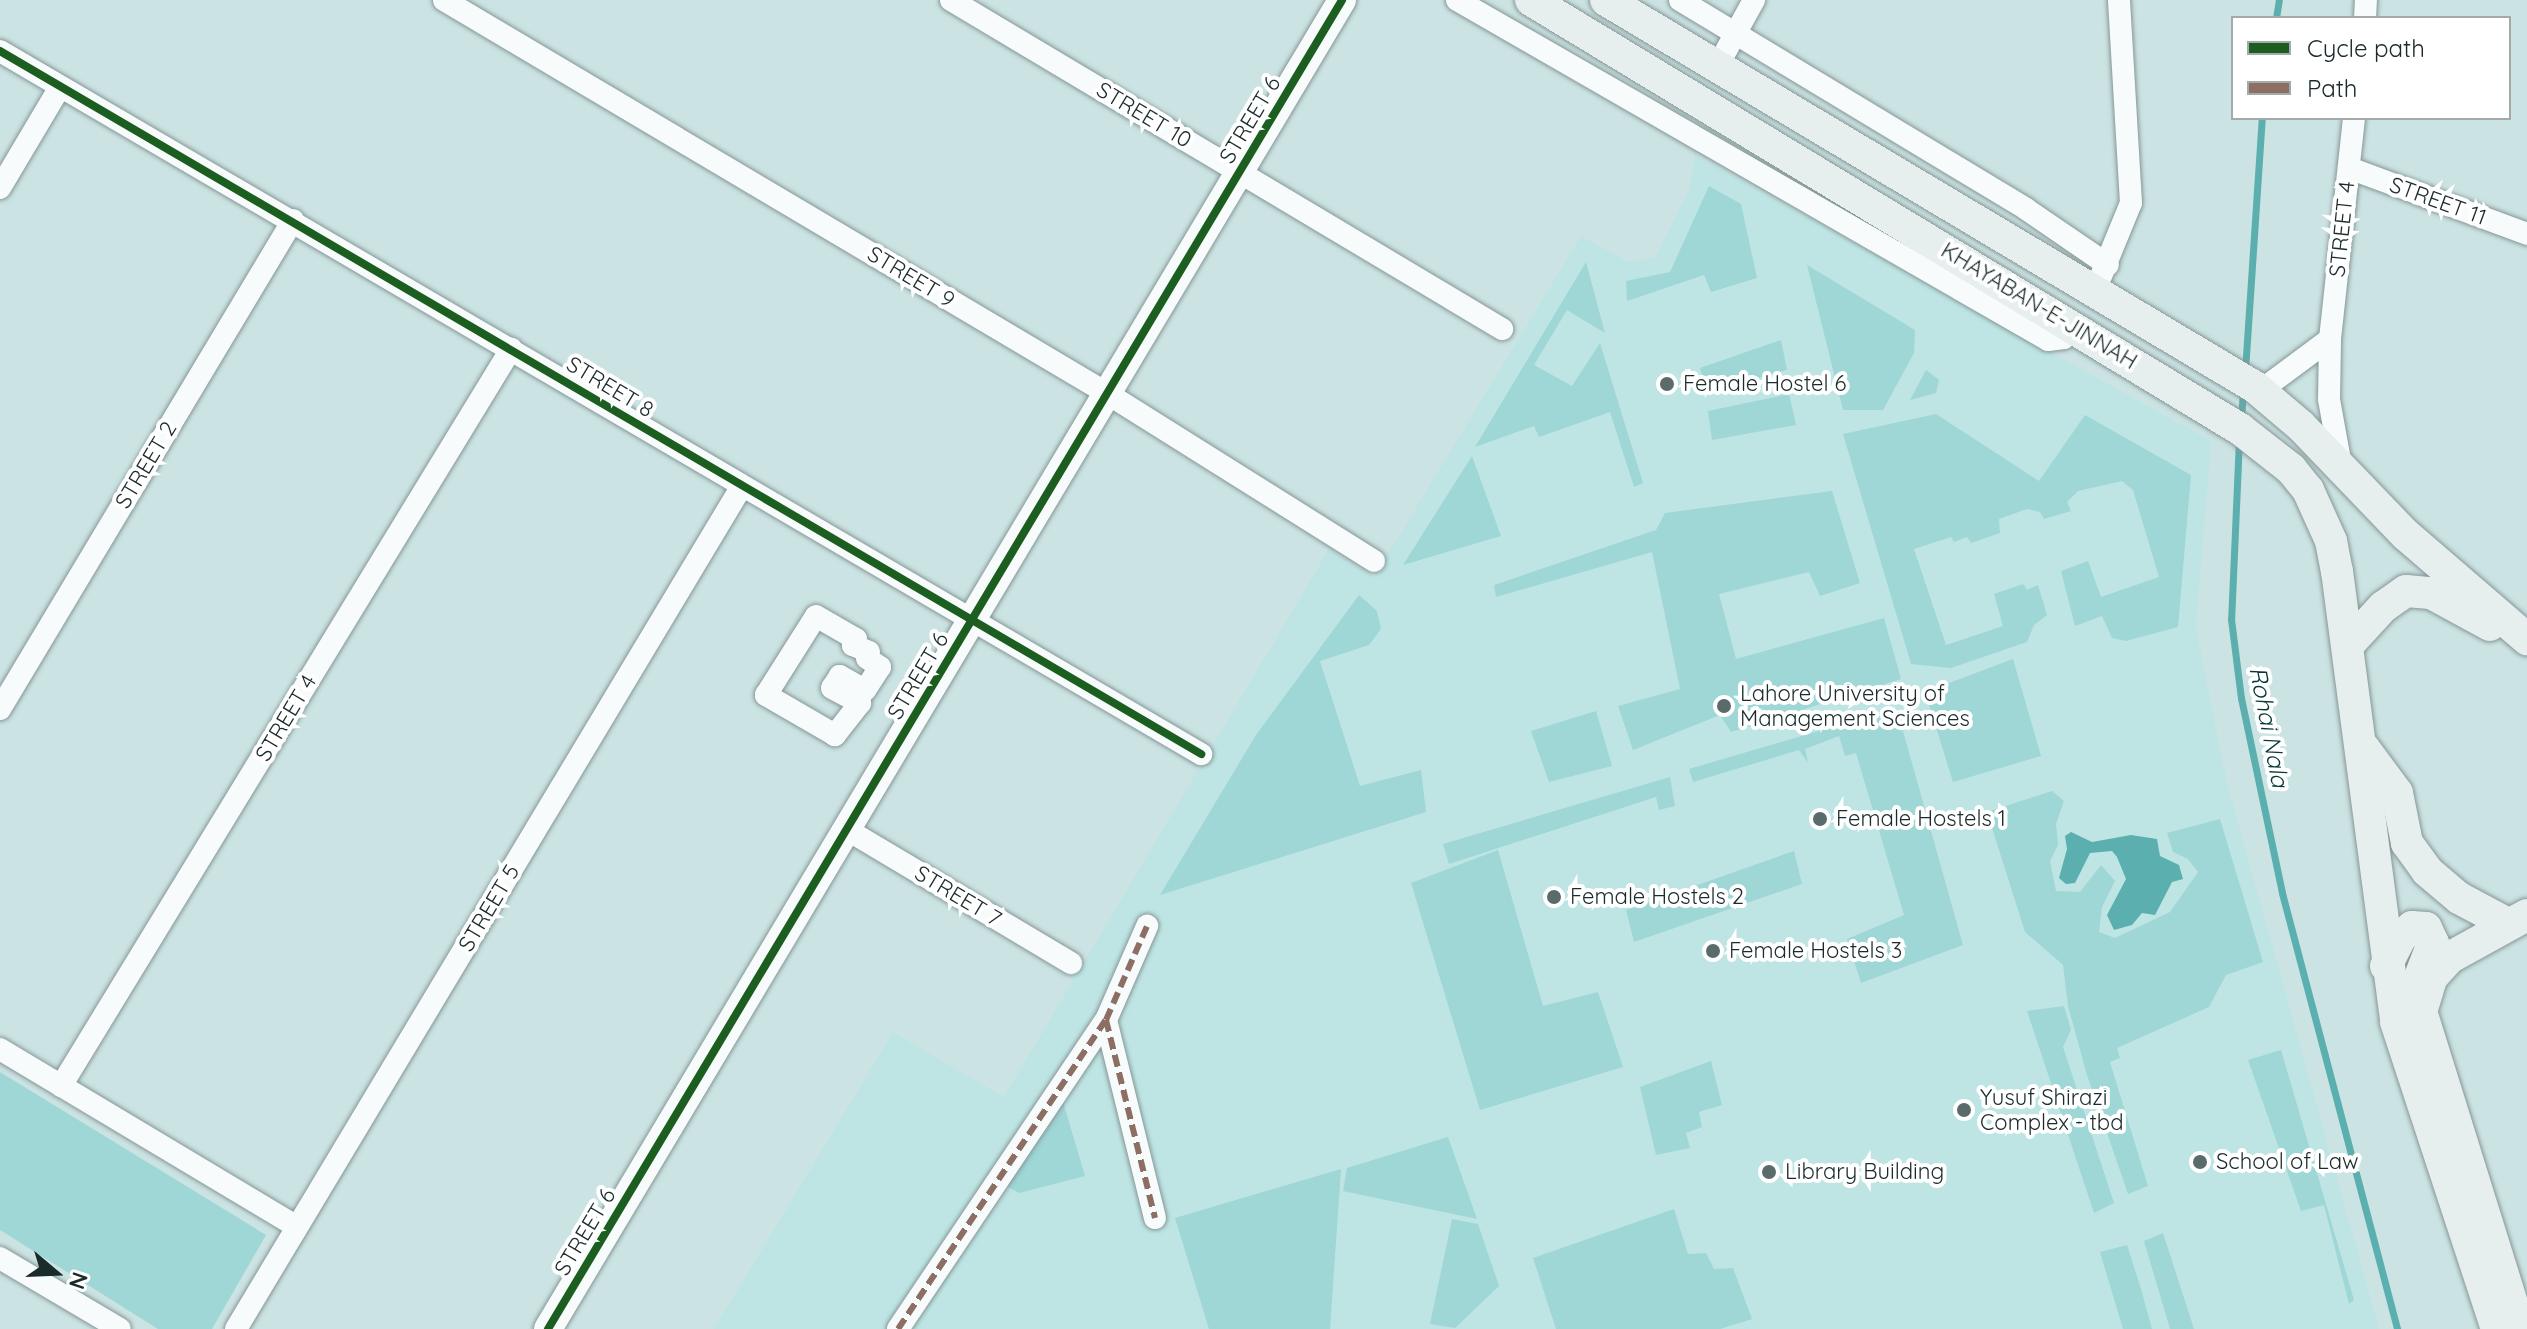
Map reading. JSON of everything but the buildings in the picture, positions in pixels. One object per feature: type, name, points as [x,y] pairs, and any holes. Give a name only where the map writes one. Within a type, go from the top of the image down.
[{"type":"main road","name":"KHAYABAN-E-JINNAH","points":[[1531,0],[2072,325],[2263,445],[2291,469],[2319,509],[2331,541],[2363,747],[2386,966],[2396,1022],[2497,1329]]},
{"type":"main road","name":"KHAYABAN-E-JINNAH","points":[[1606,0],[1717,67],[2100,277],[2210,358],[2258,389],[2342,468],[2406,535],[2527,640]]},
{"type":"main road","points":[[2348,645],[2395,596],[2421,590],[2527,640]]},
{"type":"main road","points":[[2363,747],[2397,793],[2407,843],[2427,871],[2459,898],[2517,919]]},
{"type":"main road","points":[[2421,1012],[2426,989],[2440,967],[2517,919]]},
{"type":"main road","points":[[2386,966],[2412,927],[2431,933],[2433,943],[2418,983],[2421,1012],[2520,1329]]},
{"type":"street","name":"STREET 9","points":[[444,0],[1108,394],[1374,561]]},
{"type":"street","name":"STREET 10","points":[[951,0],[1502,329]]},
{"type":"street","name":"STREET 6","points":[[548,1329],[1342,0]]},
{"type":"street","points":[[1457,0],[2048,340],[2064,338],[2072,325]]},
{"type":"street","points":[[1680,0],[2026,209],[2100,277],[2131,203],[2119,0]]},
{"type":"street","points":[[1717,67],[1754,0]]},
{"type":"street","name":"STREET 8","points":[[0,51],[1201,754]]},
{"type":"street","points":[[0,188],[60,87]]},
{"type":"street","name":"STREET 4","points":[[2342,468],[2329,399],[2330,339],[2354,120]]},
{"type":"street","name":"STREET 11","points":[[2349,168],[2526,230]]},
{"type":"street","name":"STREET 2","points":[[0,709],[293,220]]},
{"type":"street","points":[[2258,389],[2330,339]]},
{"type":"street","name":"STREET 4","points":[[61,1086],[511,349]]},
{"type":"street","name":"STREET 5","points":[[236,1329],[742,486]]},
{"type":"street","points":[[816,616],[856,639],[853,645],[869,652],[867,658],[880,667],[865,690],[840,676],[832,688],[860,703],[835,735],[766,695],[816,616]]},
{"type":"street","name":"STREET 7","points":[[846,829],[1071,963]]},
{"type":"street","points":[[898,1329],[1106,1020],[1147,926]]},
{"type":"street","points":[[1106,1020],[1155,1218]]},
{"type":"street","points":[[0,1049],[297,1227]]},
{"type":"street","points":[[0,1258],[120,1329]]},
{"type":"shaded area","name":"Lahore University of Management Sciences","points":[[1695,155],[2211,441],[2196,628],[2227,783],[2379,1329],[714,1329],[893,1032],[1004,1097],[1329,549],[1374,577],[1581,236],[1629,262],[1655,258],[1689,189]]},
{"type":"shaded area","points":[[1709,186],[1741,204],[1757,278],[1711,292],[1704,275],[1627,301],[1626,281],[1670,272]]},
{"type":"shaded area","points":[[1586,262],[1605,333],[1567,310],[1534,365],[1572,386],[1600,343],[1643,483],[1634,487],[1610,412],[1539,437],[1534,426],[1475,447]]},
{"type":"shaded area","points":[[1807,265],[1915,330],[1914,353],[1883,410],[1843,410]]},
{"type":"shaded area","points":[[1781,340],[1787,370],[1708,393],[1700,368]]},
{"type":"shaded area","points":[[1926,370],[1939,380],[1936,393],[1910,400]]},
{"type":"shaded area","points":[[1789,394],[1796,425],[1712,440],[1708,411]]},
{"type":"shaded area","points":[[1936,414],[2039,481],[2085,415],[2191,475],[2178,627],[2126,641],[2112,638],[2102,616],[2075,626],[2061,571],[2088,561],[2101,597],[2159,577],[2133,490],[2122,481],[2078,491],[2067,502],[2071,511],[2044,519],[2040,512],[2027,509],[1999,519],[2000,533],[1971,543],[1967,537],[1954,542],[1951,537],[1914,549],[1946,645],[2003,626],[1994,594],[2023,584],[2027,590],[2038,585],[2047,615],[2034,625],[2027,642],[1951,668],[1911,664],[1843,434]]},
{"type":"shaded area","points":[[1472,456],[1501,536],[1403,565]]},
{"type":"shaded area","points":[[1832,491],[1860,583],[1820,596],[1809,572],[1719,594],[1736,659],[1884,618],[1901,679],[1731,732],[1720,715],[1633,750],[1618,706],[1680,689],[1652,552],[1496,597],[1494,585],[1656,530],[1665,513]]},
{"type":"shaded area","points":[[1359,595],[1377,611],[1381,629],[1369,645],[1320,661],[1360,786],[1421,770],[1426,812],[1160,895],[1256,735]]},
{"type":"shaded area","points":[[2013,659],[2041,756],[1953,782],[1925,692]]},
{"type":"shaded area","points":[[1890,710],[1903,731],[1963,945],[1861,983],[1847,939],[1904,915],[1856,753],[1845,756],[1839,736],[1805,749],[1808,763],[1799,750],[1693,782],[1689,769]]},
{"type":"shaded area","points":[[1596,711],[1612,766],[1549,782],[1531,731]]},
{"type":"shaded area","points":[[1670,777],[1675,806],[1659,810],[1656,797],[1449,864],[1443,844]]},
{"type":"shaded area","points":[[2052,791],[2064,801],[2056,824],[2058,845],[2050,861],[2056,891],[2080,892],[2101,865],[2115,881],[2102,907],[2099,932],[2115,938],[2170,912],[2198,872],[2188,859],[2173,852],[2167,833],[2220,819],[2263,962],[2226,975],[2209,1007],[2117,1048],[2120,1058],[2110,1062],[2148,1186],[2128,1194],[2087,1075],[2068,1006],[2063,965],[2025,932],[1987,812]]},
{"type":"shaded area","points":[[2071,832],[2092,842],[2131,835],[2157,839],[2160,856],[2179,865],[2183,879],[2172,882],[2155,915],[2142,913],[2132,925],[2114,930],[2107,915],[2126,879],[2117,857],[2112,851],[2090,853],[2075,883],[2066,884],[2059,878],[2067,849],[2065,836]]},
{"type":"shaded area","points":[[1498,850],[1543,1006],[1598,992],[1623,1067],[1480,1110],[1411,883]]},
{"type":"shaded area","points":[[1794,851],[1802,884],[1634,942],[1626,910]]},
{"type":"shaded area","points":[[2064,1006],[2071,1030],[2063,1047],[2114,1203],[2094,1213],[2027,1011]]},
{"type":"shaded area","points":[[2281,1050],[2354,1300],[2349,1304],[2324,1205],[2301,1211],[2248,1060]]},
{"type":"shaded area","points":[[1711,1061],[1722,1105],[1699,1112],[1702,1127],[1686,1133],[1690,1148],[1656,1155],[1640,1087]]},
{"type":"shaded area","points":[[0,1072],[266,1235],[212,1329],[158,1329],[0,1230]]},
{"type":"shaded area","points":[[1061,1095],[1085,1176],[1019,1193],[1005,1185]]},
{"type":"shaded area","points":[[1448,1137],[1477,1219],[1343,1191],[1347,1168]]},
{"type":"shaded area","points":[[1341,1169],[1330,1329],[1209,1329],[1175,1218]]},
{"type":"shaded area","points":[[1674,1209],[1688,1254],[1706,1253],[1714,1269],[1733,1268],[1752,1319],[1720,1329],[1556,1329],[1533,1258]]},
{"type":"shaded area","points":[[1452,1219],[1478,1224],[1499,1286],[1455,1328],[1430,1324]]},
{"type":"shaded area","points":[[2163,1233],[2194,1329],[2170,1329],[2144,1241]]},
{"type":"shaded area","points":[[2127,1245],[2152,1329],[2123,1329],[2100,1252]]},
{"type":"waterway","name":"Rohai Nala","points":[[2276,16],[2279,0]]},
{"type":"waterway","name":"Rohai Nala","points":[[2245,371],[2262,120]]},
{"type":"waterway","name":"Rohai Nala","points":[[2241,419],[2243,391]]},
{"type":"waterway","name":"Rohai Nala","points":[[2239,439],[2231,619],[2241,698],[2282,893],[2397,1329]]},
{"type":"marked path","points":[[898,1329],[1106,1020],[1147,926]]},
{"type":"marked path","points":[[1106,1020],[1155,1218]]},
{"type":"cycle path","points":[[548,1329],[1342,0]]},
{"type":"cycle path","points":[[0,51],[1201,754]]},
{"type":"place","name":"Female Hostel 6","points":[[1667,384]]},
{"type":"place","name":"Lahore University of Management Sciences","points":[[1724,706]]},
{"type":"place","name":"Female Hostels 1","points":[[1820,819]]},
{"type":"place","name":"Female Hostels 2","points":[[1554,897]]},
{"type":"place","name":"Female Hostels 3","points":[[1713,951]]},
{"type":"place","name":"Yusuf Shirazi Complex - tbd","points":[[1964,1110]]},
{"type":"place","name":"School of Law","points":[[2200,1162]]},
{"type":"place","name":"Library Building","points":[[1769,1172]]}]
